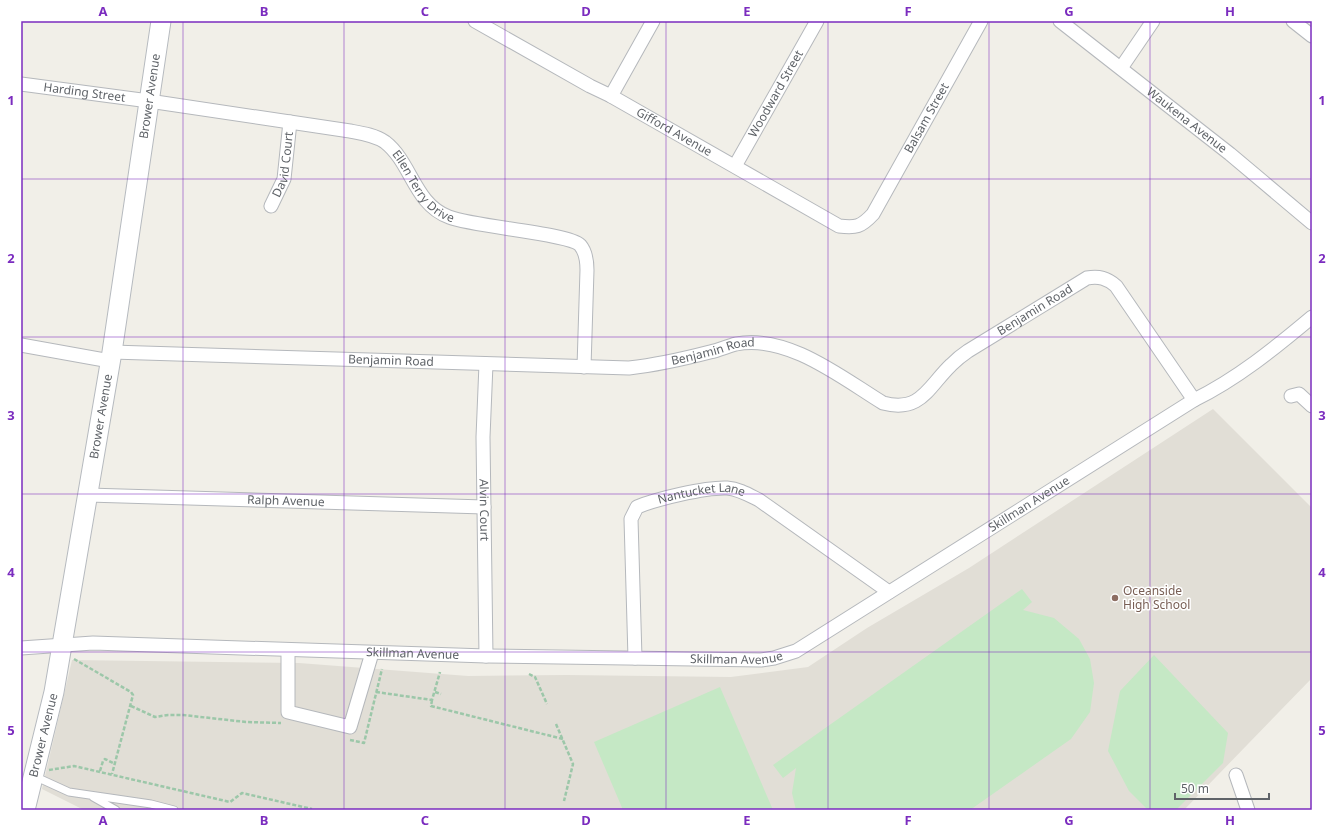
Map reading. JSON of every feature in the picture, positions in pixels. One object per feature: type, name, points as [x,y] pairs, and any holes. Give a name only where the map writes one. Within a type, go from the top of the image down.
[{"type":"main road","name":"Brower Avenue","points":[[25,810],[41,773],[54,692],[68,652],[88,495],[111,356],[161,21]]},
{"type":"street","points":[[612,96],[654,21]]},
{"type":"street","name":"Woodward Street","points":[[735,166],[817,21]]},
{"type":"street","name":"Balsam Street","points":[[873,214],[981,21]]},
{"type":"street","name":"Waukena Avenue","points":[[1060,21],[1230,154],[1312,223]]},
{"type":"street","points":[[1121,68],[1153,21]]},
{"type":"street","points":[[1293,21],[1312,36]]},
{"type":"street","name":"Gifford Avenue","points":[[483,23],[590,86],[612,96],[839,226],[853,228],[864,224],[873,214]]},
{"type":"street","name":"Harding Street","points":[[21,84],[149,101]]},
{"type":"street","name":"Ellen Terry Drive","points":[[149,101],[369,135],[384,142],[396,154],[431,208],[448,217],[471,224],[561,237],[580,245],[586,256],[587,270],[584,367]]},
{"type":"street","name":"David Court","points":[[271,206],[284,179],[290,122]]},
{"type":"street","name":"Benjamin Road","points":[[21,345],[111,356],[629,368],[647,366],[737,344],[761,344],[776,346],[800,354],[883,404],[906,406],[922,398],[951,365],[968,351],[1087,278],[1096,276],[1109,280],[1116,286],[1194,400]]},
{"type":"street","name":"Skillman Avenue","points":[[21,648],[68,652],[93,643],[486,656],[761,660],[774,658],[796,651],[1194,400],[1208,393],[1274,349],[1312,317]]},
{"type":"street","name":"Alvin Court","points":[[486,364],[483,437],[486,656]]},
{"type":"street","points":[[1291,396],[1299,394],[1312,406]]},
{"type":"street","name":"Nantucket Lane","points":[[634,658],[631,519],[636,507],[652,501],[728,488],[745,492],[759,500],[889,592]]},
{"type":"street","name":"Ralph Avenue","points":[[88,495],[484,506]]},
{"type":"street","points":[[288,650],[288,712],[350,727],[372,653]]},
{"type":"street","points":[[1236,775],[1248,810]]},
{"type":"lane","points":[[41,773],[69,792],[151,804],[174,810]]},
{"type":"lane","points":[[87,794],[116,810]]},
{"type":"path","points":[[68,652],[134,695],[112,774]]},
{"type":"path","points":[[364,743],[382,670]]},
{"type":"path","points":[[440,672],[431,706],[563,739]]},
{"type":"path","points":[[529,674],[534,677],[547,704]]},
{"type":"path","points":[[376,692],[432,700]]},
{"type":"path","points":[[434,692],[441,694]]},
{"type":"path","points":[[131,706],[156,717],[184,715],[246,722],[276,722]]},
{"type":"path","points":[[556,724],[573,764],[564,801]]},
{"type":"path","points":[[100,771],[105,759],[115,764]]},
{"type":"path","points":[[41,773],[74,766],[230,802],[242,793],[312,809]]},
{"type":"shaded area","name":"Oceanside High School","points":[[1213,409],[1312,508],[1312,678],[1184,810],[84,810],[42,789],[72,660],[299,663],[468,676],[567,675],[731,677],[808,667],[867,628],[969,568]]},
{"type":"green space","points":[[1022,589],[1032,602],[1023,610],[1054,618],[1079,639],[1090,659],[1094,683],[1090,712],[1071,739],[970,810],[796,810],[792,793],[796,768],[783,778],[773,765]]},
{"type":"green space","points":[[1154,655],[1228,733],[1223,763],[1176,810],[1148,810],[1129,791],[1108,751],[1120,691]]},
{"type":"green space","points":[[720,687],[773,810],[623,810],[594,742]]},
{"type":"place","name":"Oceanside High School","points":[[1115,598]]}]
